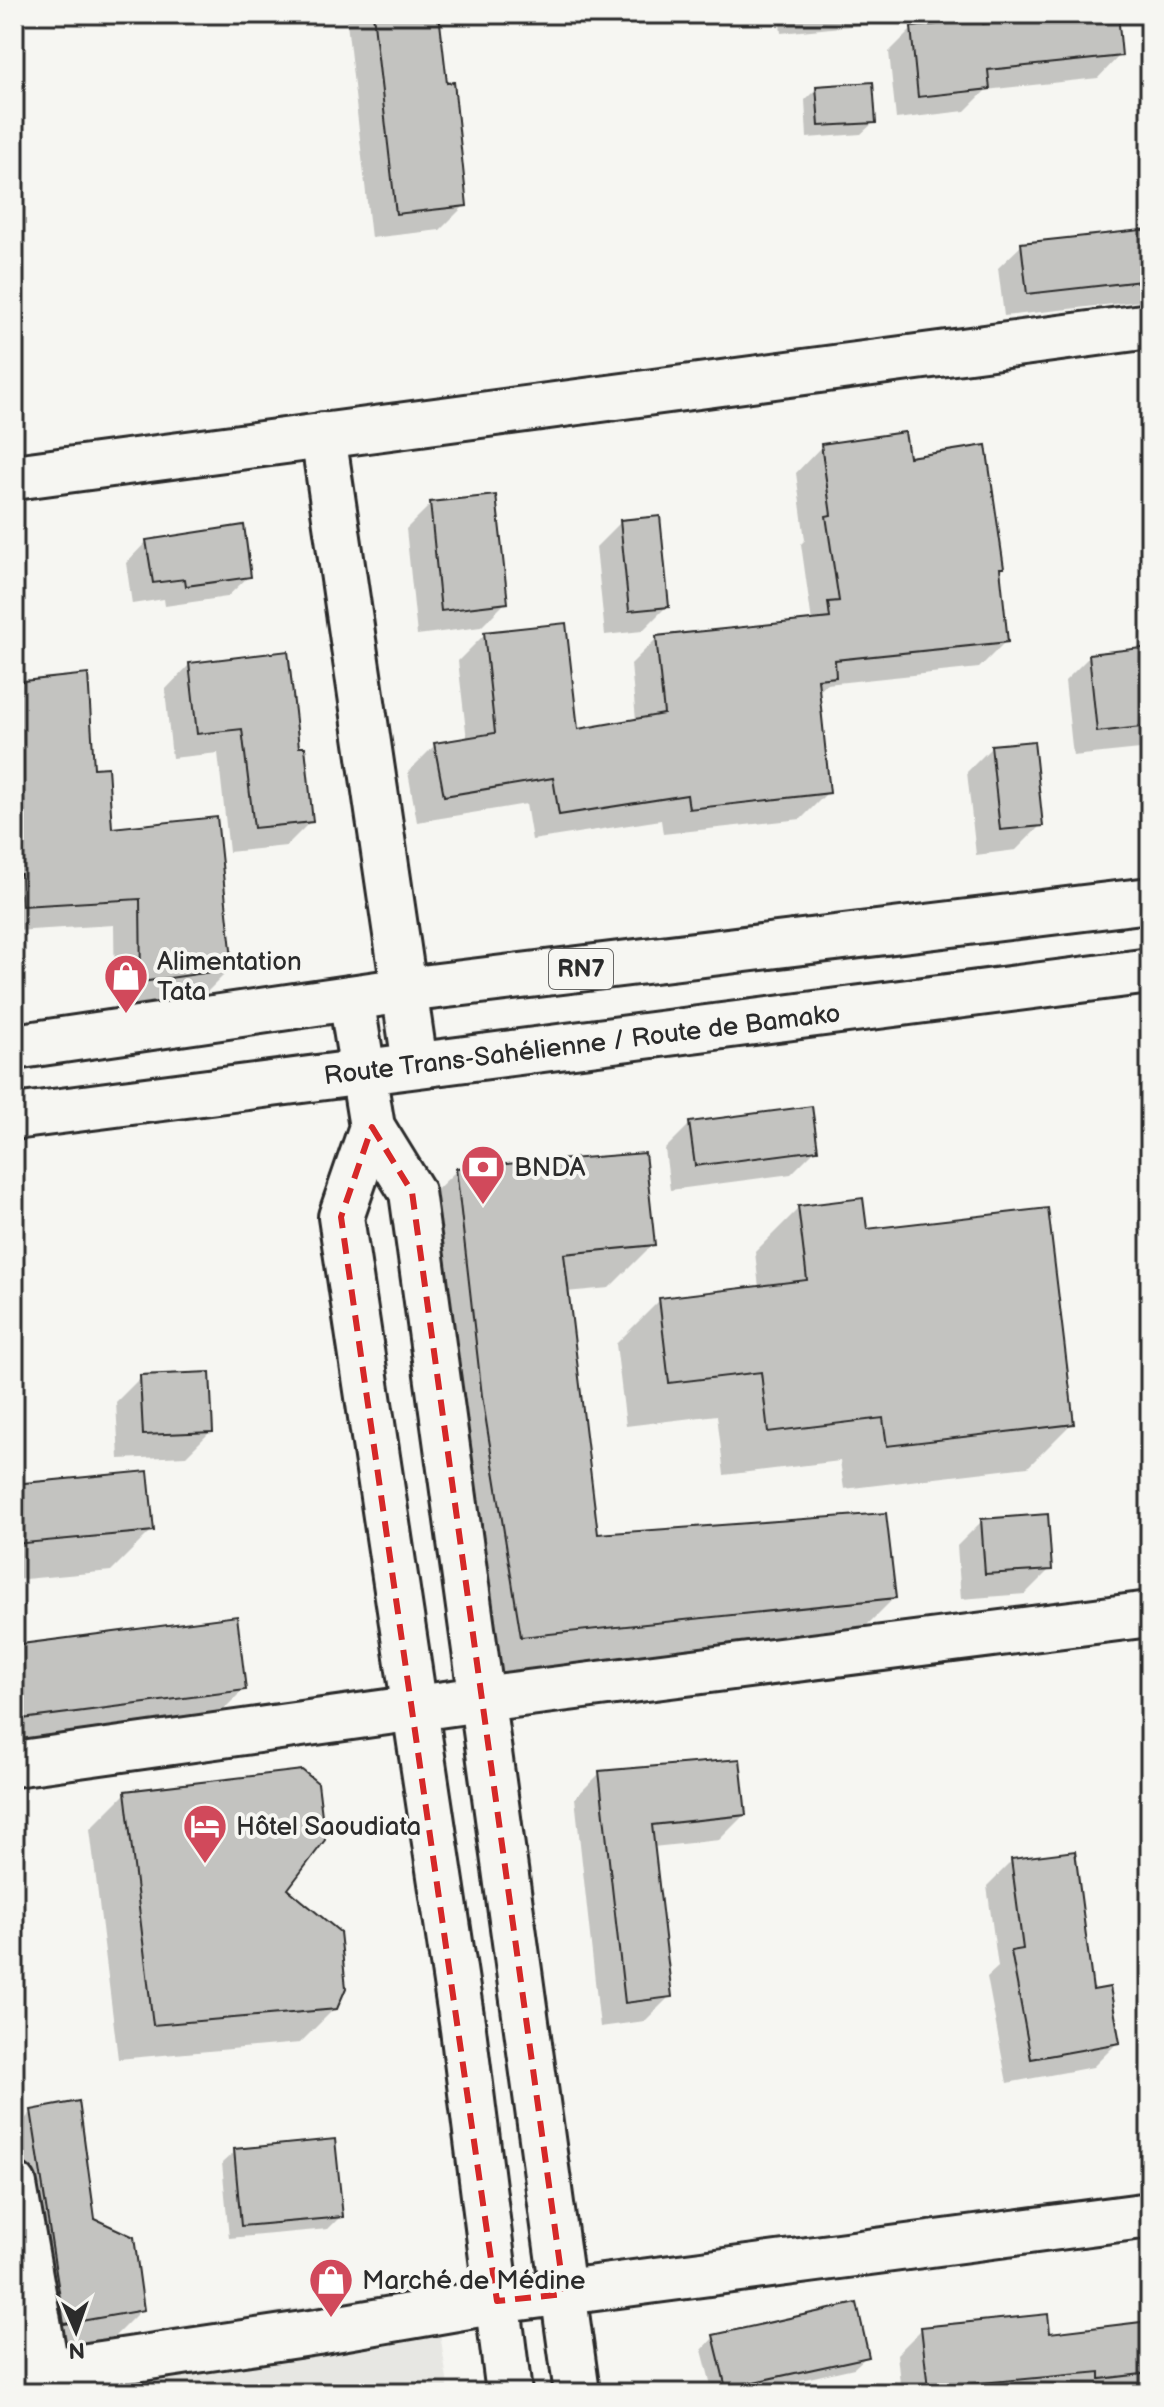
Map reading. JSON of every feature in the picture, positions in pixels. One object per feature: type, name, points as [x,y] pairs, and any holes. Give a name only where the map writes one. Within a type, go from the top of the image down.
[{"type":"main road","points":[[14,477],[1150,326]]},
{"type":"main road","points":[[323,435],[415,1064]]},
{"type":"main road","name":"RN7","points":[[14,1047],[405,990],[1150,900]]},
{"type":"main road","name":"Route Trans-Sahélienne / Route de Bamako","points":[[14,1117],[1150,971]]},
{"type":"main road","points":[[351,998],[372,1127],[412,1192],[577,2393]]},
{"type":"main road","points":[[372,1127],[341,1217],[463,2029],[509,2393]]},
{"type":"main road","points":[[14,1764],[481,1699],[1150,1614]]},
{"type":"main road","points":[[14,2185],[31,2375],[497,2301],[1150,2215]]},
{"type":"highlighted area","points":[[372,1127],[412,1192],[564,2294],[497,2301],[341,1217]]},
{"type":"shaded area","name":"Marché de Médine","points":[[433,2287],[449,2393],[14,2393],[14,2352]]},
{"type":"building","points":[[373,14],[439,14],[447,83],[454,82],[467,206],[396,214]]},
{"type":"building","points":[[1073,14],[1118,14],[1122,56],[988,70],[990,89],[918,97],[911,27],[982,19],[983,24]]},
{"type":"building","points":[[873,82],[876,123],[819,126],[816,86]]},
{"type":"building","points":[[1150,229],[1150,280],[1027,294],[1021,243]]},
{"type":"building","points":[[905,432],[909,457],[986,445],[1004,568],[1000,568],[1008,642],[835,660],[836,677],[818,679],[830,793],[689,809],[687,795],[559,815],[553,778],[444,796],[434,743],[495,733],[484,632],[566,623],[578,729],[664,714],[656,636],[830,618],[828,602],[839,601],[826,516],[831,515],[821,444]]},
{"type":"building","points":[[496,495],[508,603],[441,611],[430,502]]},
{"type":"building","points":[[660,516],[669,607],[629,611],[620,520]]},
{"type":"building","points":[[244,525],[251,577],[186,586],[185,579],[153,583],[146,540]]},
{"type":"building","points":[[1150,647],[1150,726],[1097,732],[1089,654]]},
{"type":"building","points":[[288,651],[299,747],[305,747],[313,822],[254,828],[242,729],[197,734],[189,663]]},
{"type":"building","points":[[88,674],[94,768],[108,767],[112,828],[217,817],[233,969],[141,982],[140,899],[22,906],[21,874],[14,875],[14,682]]},
{"type":"building","points":[[1034,741],[1043,826],[1000,830],[991,745]]},
{"type":"building","points":[[812,1106],[818,1150],[695,1166],[689,1122]]},
{"type":"building","points":[[645,1153],[655,1245],[564,1254],[598,1534],[886,1513],[896,1598],[521,1637],[482,1396],[456,1168]]},
{"type":"building","points":[[863,1198],[867,1229],[1048,1208],[1074,1424],[887,1446],[883,1418],[768,1432],[761,1372],[669,1383],[659,1298],[807,1280],[798,1206]]},
{"type":"building","points":[[210,1372],[213,1432],[143,1435],[140,1375]]},
{"type":"building","points":[[148,1471],[154,1531],[14,1544],[14,1484]]},
{"type":"building","points":[[1048,1514],[1052,1570],[985,1574],[981,1519]]},
{"type":"building","points":[[237,1616],[246,1690],[14,1720],[14,1645]]},
{"type":"building","points":[[740,1759],[746,1815],[652,1825],[672,1997],[625,2003],[599,1771]]},
{"type":"building","points":[[302,1770],[318,1783],[325,1840],[288,1889],[340,1932],[346,1988],[337,2009],[153,2025],[125,1791]]},
{"type":"building","points":[[1075,1851],[1093,1990],[1110,1987],[1120,2043],[1031,2059],[1011,1951],[1023,1949],[1011,1859]]},
{"type":"building","points":[[79,2101],[95,2219],[134,2237],[144,2310],[64,2324],[31,2110]]},
{"type":"building","points":[[335,2139],[343,2217],[241,2226],[234,2149]]},
{"type":"building","points":[[857,2303],[869,2357],[726,2388],[713,2335]]},
{"type":"building","points":[[1048,2314],[1050,2333],[1150,2321],[1150,2373],[1100,2379],[1100,2372],[928,2388],[921,2327]]},
{"type":"place","name":"Alimentation Tata","points":[[126,1015]]},
{"type":"place","name":"BNDA","points":[[483,1206]]},
{"type":"place","name":"Hôtel Saoudiata","points":[[205,1865]]},
{"type":"place","name":"Marché de Médine","points":[[331,2319]]}]
